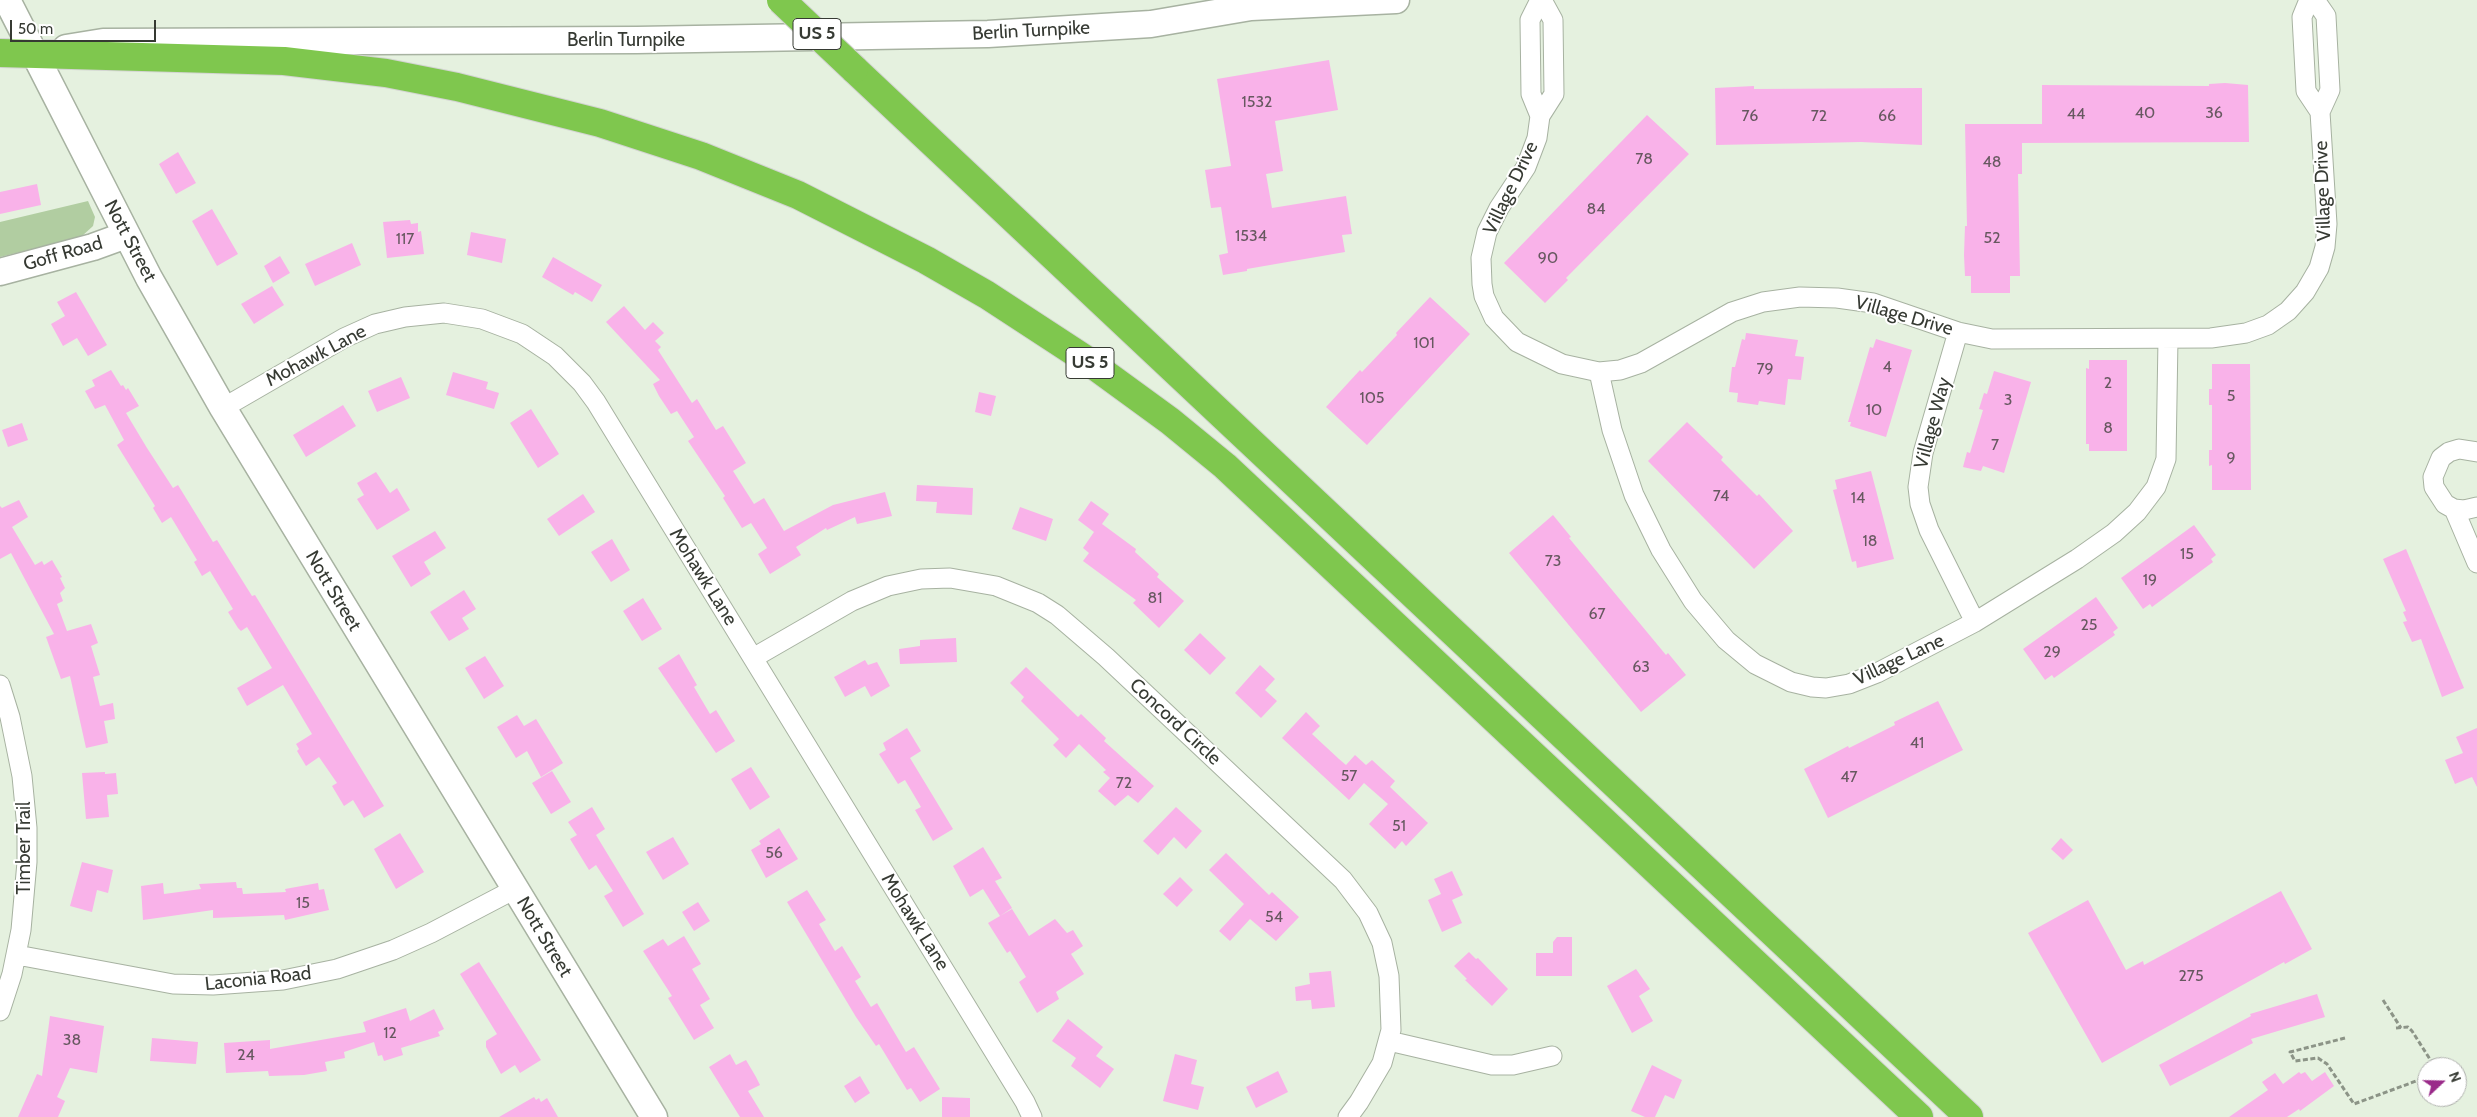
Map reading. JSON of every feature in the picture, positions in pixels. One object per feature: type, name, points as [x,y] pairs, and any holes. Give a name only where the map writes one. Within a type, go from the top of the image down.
[{"type":"highway","name":"US 5","points":[[781,0],[1969,1117]]},
{"type":"highway","name":"Berlin Turnpike","points":[[0,54],[33,53]]},
{"type":"highway","name":"US 5","points":[[33,53],[208,58],[317,64],[386,73],[491,94],[600,123],[701,156],[814,203],[926,260],[1018,314],[1084,359],[1170,422],[1218,461],[1920,1117]]},
{"type":"main road","name":"Nott Street","points":[[7,0],[126,235],[223,408],[654,1117]]},
{"type":"main road","name":"Berlin Turnpike","points":[[1200,0],[1251,7]]},
{"type":"main road","name":"Berlin Turnpike","points":[[33,53],[103,42],[637,40],[988,34],[1151,24],[1251,7],[1396,0]]},
{"type":"main road","name":"Goff Road","points":[[0,272],[93,247],[126,235]]},
{"type":"street","name":"Village Drive","points":[[1541,0],[1553,20],[1554,94],[1540,116],[1537,138],[1530,158],[1499,208],[1487,232],[1481,258],[1484,296],[1494,318],[1517,342],[1562,364],[1599,372],[1631,367],[1732,312],[1782,299],[1828,297],[1873,303],[1958,332],[1992,339],[2009,340],[2223,337],[2251,332],[2278,318],[2305,292],[2319,268],[2326,240],[2320,112],[2330,90],[2326,16],[2315,0]]},
{"type":"street","points":[[2309,0],[2302,17],[2306,91],[2320,112]]},
{"type":"street","name":"Mohawk Lane","points":[[223,408],[344,338],[389,320],[426,314],[454,314],[493,322],[522,334],[555,356],[587,390],[1025,1102],[1032,1117]]},
{"type":"street","name":"Village Way","points":[[1958,332],[1923,454],[1918,488],[1920,504],[1928,530],[1976,622]]},
{"type":"street","name":"Village Lane","points":[[1599,372],[1612,430],[1634,495],[1661,550],[1693,601],[1726,640],[1755,664],[1772,674],[1802,685],[1819,688],[1837,686],[1878,673],[1976,622],[2098,545],[2127,522],[2148,499],[2162,474],[2167,450],[2168,339]]},
{"type":"street","points":[[2477,452],[2469,449],[2454,450],[2441,458],[2436,467],[2434,487],[2445,504],[2454,508],[2464,510],[2477,506]]},
{"type":"street","points":[[2454,508],[2477,563]]},
{"type":"street","name":"Concord Circle","points":[[752,658],[864,595],[888,586],[920,579],[950,578],[979,581],[1017,593],[1048,608],[1106,656],[1357,895],[1376,928],[1386,958],[1392,1004],[1389,1041],[1382,1063],[1348,1117]]},
{"type":"street","name":"Timber Trail","points":[[0,685],[18,752],[27,828],[26,896],[16,955],[0,1011]]},
{"type":"street","name":"Laconia Road","points":[[16,955],[173,984],[214,986],[284,980],[338,969],[393,950],[431,934],[515,889]]},
{"type":"street","points":[[1389,1041],[1492,1065],[1513,1065],[1552,1056]]},
{"type":"path","points":[[2383,1000],[2401,1028]]},
{"type":"path","points":[[2396,1028],[2408,1028],[2412,1031],[2429,1057]]},
{"type":"path","points":[[2345,1038],[2290,1052],[2295,1061],[2318,1058],[2326,1064],[2354,1104],[2417,1081]]},
{"type":"green space","points":[[88,201],[95,217],[93,226],[81,237],[0,257],[0,222]]},
{"type":"building","points":[[1329,60],[1338,110],[1275,121],[1283,171],[1266,174],[1272,208],[1346,196],[1352,234],[1342,235],[1345,252],[1223,275],[1219,255],[1228,253],[1221,207],[1211,208],[1205,170],[1231,166],[1217,79]]},
{"type":"building","points":[[2209,84],[2248,85],[2249,142],[2022,143],[2022,174],[2018,174],[2020,276],[2010,276],[2010,293],[1971,293],[1971,276],[1965,276],[1964,255],[1965,226],[1967,226],[1965,124],[2042,124],[2042,85],[2209,86]]},
{"type":"building","points":[[1754,86],[1754,89],[1922,88],[1922,145],[1861,142],[1716,145],[1715,88]]},
{"type":"building","points":[[1647,115],[1689,154],[1566,278],[1568,280],[1545,303],[1504,263]]},
{"type":"building","points":[[178,152],[196,183],[176,194],[159,164]]},
{"type":"building","points":[[37,184],[41,205],[0,214],[0,192]]},
{"type":"building","points":[[212,209],[238,254],[217,266],[192,221]]},
{"type":"building","points":[[410,220],[411,224],[418,223],[418,232],[421,231],[424,254],[387,258],[383,222]]},
{"type":"building","points":[[471,232],[506,239],[502,263],[467,255]]},
{"type":"building","points":[[352,243],[361,265],[315,286],[305,264]]},
{"type":"building","points":[[280,256],[290,273],[273,283],[264,266]]},
{"type":"building","points":[[553,257],[602,285],[592,302],[575,292],[573,295],[542,277]]},
{"type":"building","points":[[272,286],[284,305],[254,324],[241,304]]},
{"type":"building","points":[[76,292],[107,345],[88,356],[77,338],[63,346],[51,324],[65,316],[57,302]]},
{"type":"building","points":[[1430,297],[1470,334],[1367,445],[1326,407],[1360,370],[1362,372],[1397,335],[1396,333]]},
{"type":"building","points":[[624,306],[645,330],[653,322],[664,333],[655,341],[661,347],[658,350],[692,403],[697,399],[716,430],[723,426],[746,463],[733,471],[754,504],[764,498],[784,531],[833,505],[885,492],[892,516],[857,524],[855,517],[827,530],[826,528],[796,547],[801,555],[770,574],[758,554],[767,548],[751,523],[742,528],[723,498],[725,496],[688,441],[694,437],[677,411],[671,414],[659,396],[653,384],[660,380],[606,322]]},
{"type":"building","points":[[1746,333],[1798,340],[1795,356],[1804,357],[1801,380],[1788,379],[1785,405],[1759,401],[1758,405],[1737,402],[1738,393],[1729,392],[1732,367],[1735,367],[1742,339],[1745,340]]},
{"type":"building","points":[[1876,339],[1912,350],[1886,437],[1850,426],[1851,422],[1848,422],[1870,347],[1873,348]]},
{"type":"building","points":[[2089,360],[2127,360],[2127,451],[2089,451],[2089,444],[2086,444],[2086,368],[2089,369]]},
{"type":"building","points":[[2212,364],[2250,364],[2251,490],[2212,490],[2212,465],[2209,466],[2209,450],[2212,450],[2212,405],[2209,405],[2209,389],[2212,389]]},
{"type":"building","points":[[111,370],[121,386],[123,385],[126,390],[128,388],[139,406],[126,413],[147,448],[173,488],[178,485],[213,542],[217,540],[252,596],[255,595],[384,806],[364,818],[353,800],[344,806],[332,786],[337,783],[319,757],[306,766],[297,751],[299,749],[296,744],[312,734],[283,685],[247,706],[237,688],[272,668],[247,627],[241,631],[238,628],[228,612],[233,609],[210,571],[202,576],[194,562],[197,560],[171,517],[162,523],[153,508],[155,506],[117,445],[124,440],[105,405],[95,409],[85,391],[95,386],[92,380]]},
{"type":"building","points":[[1994,371],[2031,382],[2004,473],[1983,466],[1981,471],[1963,467],[1967,452],[1970,453],[1983,410],[1979,409],[1984,393],[1987,394]]},
{"type":"building","points":[[453,372],[488,382],[486,389],[499,393],[494,409],[446,395]]},
{"type":"building","points":[[401,377],[410,398],[377,412],[368,391]]},
{"type":"building","points":[[979,392],[996,396],[991,416],[975,412]]},
{"type":"building","points":[[343,405],[356,426],[306,457],[293,435]]},
{"type":"building","points":[[531,409],[559,454],[538,468],[510,423]]},
{"type":"building","points":[[1687,422],[1723,457],[1721,460],[1757,496],[1759,494],[1793,531],[1754,569],[1648,461]]},
{"type":"building","points":[[22,423],[28,440],[8,447],[2,430]]},
{"type":"building","points":[[1871,471],[1894,559],[1857,568],[1856,561],[1852,562],[1833,490],[1837,489],[1835,480]]},
{"type":"building","points":[[376,472],[390,493],[397,488],[410,510],[377,530],[357,499],[364,495],[357,483]]},
{"type":"building","points":[[917,485],[973,488],[972,515],[936,513],[937,502],[916,501]]},
{"type":"building","points":[[583,494],[595,512],[559,536],[547,519]]},
{"type":"building","points":[[19,500],[28,517],[12,527],[35,565],[42,561],[44,565],[52,560],[62,577],[60,578],[65,588],[60,593],[63,601],[57,604],[67,631],[91,624],[98,643],[91,646],[100,675],[93,677],[100,706],[113,703],[115,719],[104,721],[108,743],[86,748],[70,676],[61,679],[46,637],[54,634],[11,553],[0,559],[0,506],[2,508]]},
{"type":"building","points":[[1091,501],[1109,514],[1102,524],[1136,549],[1135,552],[1159,574],[1157,577],[1184,601],[1159,628],[1133,603],[1136,600],[1083,561],[1089,553],[1083,548],[1094,532],[1078,520]]},
{"type":"building","points":[[1020,507],[1053,519],[1046,541],[1012,529]]},
{"type":"building","points":[[1553,515],[1571,537],[1569,538],[1666,655],[1668,653],[1686,675],[1641,712],[1509,553]]},
{"type":"building","points":[[2194,525],[2216,555],[2211,559],[2213,562],[2152,607],[2150,604],[2143,609],[2121,578]]},
{"type":"building","points":[[435,531],[446,548],[424,562],[431,574],[411,587],[392,556]]},
{"type":"building","points":[[612,539],[630,570],[611,582],[591,552]]},
{"type":"building","points":[[2406,549],[2464,688],[2442,697],[2421,639],[2412,642],[2403,622],[2407,621],[2403,612],[2406,611],[2383,559]]},
{"type":"building","points":[[464,590],[476,609],[462,618],[469,629],[449,641],[430,612]]},
{"type":"building","points":[[2096,597],[2118,628],[2113,632],[2115,635],[2054,678],[2052,675],[2045,680],[2023,649]]},
{"type":"building","points":[[643,598],[662,629],[642,641],[623,611]]},
{"type":"building","points":[[1200,633],[1226,658],[1210,675],[1184,650]]},
{"type":"building","points":[[956,638],[957,662],[900,664],[899,649],[920,646],[920,640]]},
{"type":"building","points":[[679,654],[697,685],[694,687],[710,714],[716,710],[735,741],[716,753],[658,668]]},
{"type":"building","points":[[485,656],[504,686],[484,699],[465,668]]},
{"type":"building","points":[[865,660],[868,665],[877,662],[890,686],[871,697],[865,686],[845,697],[834,677]]},
{"type":"building","points":[[1260,665],[1275,679],[1265,690],[1277,701],[1261,718],[1235,693]]},
{"type":"building","points":[[1026,667],[1078,717],[1081,714],[1106,738],[1104,741],[1154,786],[1138,803],[1128,795],[1115,806],[1098,791],[1110,778],[1103,772],[1106,770],[1079,744],[1066,758],[1053,745],[1059,739],[1021,701],[1024,697],[1010,683]]},
{"type":"building","points":[[1938,701],[1963,750],[1828,818],[1804,769],[1848,746],[1849,748],[1895,725],[1894,722]]},
{"type":"building","points":[[1306,712],[1320,726],[1312,734],[1339,759],[1346,765],[1355,755],[1366,765],[1372,760],[1395,781],[1390,787],[1428,823],[1406,846],[1402,841],[1395,849],[1369,824],[1388,804],[1364,783],[1349,800],[1282,738]]},
{"type":"building","points":[[517,715],[524,726],[536,719],[563,763],[541,777],[527,751],[516,758],[497,727]]},
{"type":"building","points":[[907,728],[921,751],[910,758],[953,829],[933,841],[915,810],[921,807],[905,780],[898,784],[879,754],[886,750],[883,743]]},
{"type":"building","points":[[2477,728],[2477,787],[2472,777],[2455,784],[2445,760],[2463,753],[2456,737]]},
{"type":"building","points":[[751,767],[770,797],[750,810],[731,779]]},
{"type":"building","points":[[552,771],[571,802],[551,814],[532,783]]},
{"type":"building","points":[[105,772],[105,774],[116,773],[118,794],[107,795],[109,817],[86,819],[82,773]]},
{"type":"building","points":[[592,807],[605,829],[596,835],[644,914],[623,927],[604,896],[613,891],[596,865],[589,870],[570,839],[577,835],[568,822]]},
{"type":"building","points":[[1176,807],[1202,831],[1186,849],[1174,837],[1158,855],[1143,841]]},
{"type":"building","points":[[779,828],[798,859],[766,878],[751,850],[761,844],[759,841]]},
{"type":"building","points":[[400,833],[424,872],[396,889],[374,849]]},
{"type":"building","points":[[673,837],[689,864],[663,880],[646,852]]},
{"type":"building","points":[[2061,838],[2073,850],[2063,860],[2051,849]]},
{"type":"building","points":[[983,847],[1002,878],[995,881],[1012,908],[1000,916],[983,889],[970,897],[953,866]]},
{"type":"building","points":[[1226,853],[1269,895],[1272,892],[1299,917],[1276,941],[1250,919],[1230,941],[1219,931],[1244,904],[1209,870]]},
{"type":"building","points":[[82,862],[113,870],[108,893],[97,890],[92,912],[70,906]]},
{"type":"building","points":[[1452,871],[1463,895],[1452,900],[1462,923],[1442,932],[1428,900],[1441,894],[1434,879]]},
{"type":"building","points":[[1180,877],[1193,890],[1177,907],[1163,894]]},
{"type":"building","points":[[236,882],[237,888],[242,888],[243,894],[286,892],[285,889],[318,883],[319,890],[324,889],[329,910],[285,920],[284,915],[213,918],[213,910],[143,920],[141,886],[163,883],[164,894],[201,889],[199,884]]},
{"type":"building","points":[[807,890],[826,920],[819,924],[835,951],[842,946],[861,977],[855,981],[871,1007],[877,1003],[906,1052],[914,1047],[940,1089],[920,1102],[911,1088],[907,1090],[879,1044],[876,1046],[856,1017],[787,902]]},
{"type":"building","points":[[2281,891],[2312,949],[2285,964],[2284,962],[2102,1063],[2028,933],[2088,900],[2126,970],[2143,961],[2144,965]]},
{"type":"building","points":[[698,902],[710,921],[694,931],[682,912]]},
{"type":"building","points":[[1012,909],[1029,936],[1055,919],[1067,933],[1073,930],[1083,946],[1071,954],[1084,974],[1056,992],[1059,999],[1037,1013],[1019,982],[1026,977],[1010,951],[1007,953],[988,923]]},
{"type":"building","points":[[684,936],[701,964],[692,969],[710,999],[700,1005],[714,1028],[694,1040],[668,998],[672,996],[643,951],[663,939],[668,946]]},
{"type":"building","points":[[1557,937],[1572,937],[1572,976],[1536,976],[1536,953],[1553,953],[1553,942]]},
{"type":"building","points":[[1469,952],[1476,959],[1478,958],[1508,989],[1492,1006],[1465,980],[1467,979],[1454,966]]},
{"type":"building","points":[[479,962],[541,1060],[520,1073],[515,1065],[501,1074],[486,1047],[486,1041],[497,1034],[460,974]]},
{"type":"building","points":[[1636,969],[1650,989],[1639,996],[1653,1021],[1632,1033],[1607,986]]},
{"type":"building","points":[[1331,971],[1335,1007],[1312,1009],[1311,1000],[1296,1001],[1295,987],[1310,984],[1309,973]]},
{"type":"building","points":[[2317,994],[2325,1017],[2251,1039],[2253,1043],[2170,1086],[2159,1065],[2251,1016],[2250,1014]]},
{"type":"building","points":[[406,1008],[410,1021],[434,1009],[444,1029],[438,1032],[440,1036],[401,1048],[403,1055],[384,1061],[382,1055],[378,1056],[374,1042],[344,1052],[345,1058],[325,1062],[327,1071],[304,1075],[269,1076],[268,1071],[226,1073],[224,1043],[270,1040],[270,1049],[366,1032],[363,1022]]},
{"type":"building","points":[[50,1016],[104,1026],[97,1073],[70,1068],[57,1097],[65,1101],[58,1117],[18,1117],[37,1074],[42,1076]]},
{"type":"building","points":[[1068,1019],[1103,1047],[1096,1056],[1114,1069],[1100,1088],[1071,1066],[1076,1058],[1052,1041]]},
{"type":"building","points":[[152,1038],[198,1042],[196,1064],[150,1061]]},
{"type":"building","points":[[730,1054],[736,1065],[746,1060],[756,1077],[760,1085],[748,1091],[764,1117],[740,1117],[709,1067]]},
{"type":"building","points":[[1175,1054],[1197,1060],[1191,1084],[1204,1087],[1198,1110],[1163,1101]]},
{"type":"building","points":[[1652,1065],[1682,1080],[1674,1099],[1665,1095],[1655,1117],[1645,1117],[1631,1111]]},
{"type":"building","points":[[1278,1071],[1288,1092],[1256,1108],[1246,1087]]},
{"type":"building","points":[[2299,1072],[2301,1074],[2305,1072],[2312,1081],[2325,1072],[2334,1086],[2300,1111],[2299,1109],[2287,1117],[2229,1117],[2268,1090],[2262,1082],[2275,1073],[2283,1084]]},
{"type":"building","points":[[860,1076],[870,1093],[855,1103],[844,1086]]},
{"type":"building","points":[[534,1097],[536,1100],[539,1098],[541,1102],[547,1098],[558,1117],[499,1117]]},
{"type":"building","points":[[942,1097],[970,1098],[970,1117],[942,1117]]}]
